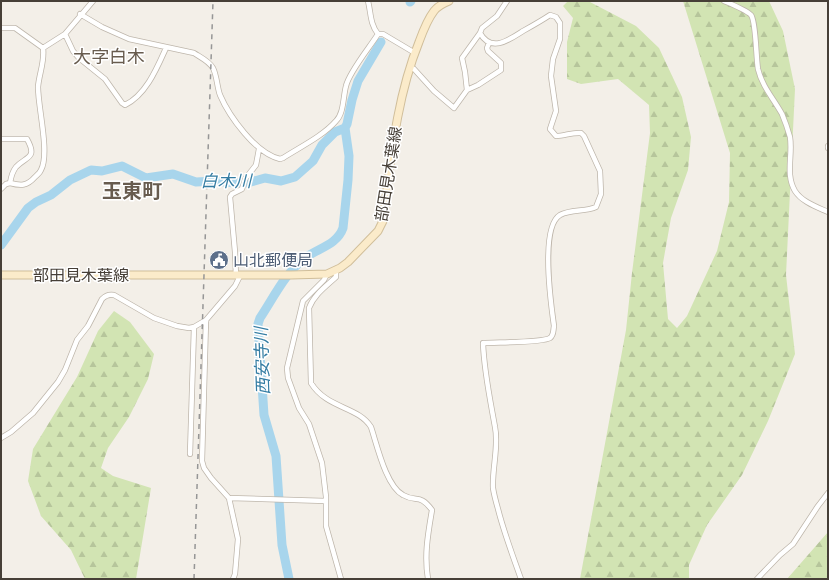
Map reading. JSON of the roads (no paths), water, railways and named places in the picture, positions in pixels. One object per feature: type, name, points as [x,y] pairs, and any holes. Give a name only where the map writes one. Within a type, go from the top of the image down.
[{"type":"main road","name":"部田見木葉線","points":[[1,275],[238,276],[327,274],[336,270],[348,262],[378,231],[383,221],[398,111],[414,53],[434,10],[448,1]]},
{"type":"street","points":[[43,48],[65,34],[92,1]]},
{"type":"street","points":[[368,1],[370,19],[373,28],[378,34],[383,34],[414,53]]},
{"type":"street","points":[[467,90],[462,58],[482,28],[497,16],[507,1]]},
{"type":"street","points":[[724,1],[751,15],[755,25],[755,47],[758,68],[766,91],[783,116],[789,136],[790,172],[795,191],[803,199],[828,212]]},
{"type":"street","points":[[80,14],[102,27],[129,39],[194,53],[209,63],[214,69],[220,94],[227,109],[259,149],[276,158],[283,158],[329,128],[338,120],[346,84],[378,34]]},
{"type":"street","points":[[480,33],[482,39],[488,43],[496,44],[504,42],[550,15],[556,17],[560,23],[561,32],[558,48],[553,59],[550,76],[556,111],[550,129],[556,136],[576,133],[581,133],[584,136],[596,160],[600,171],[601,182],[601,194],[596,207],[589,210],[573,211],[561,215],[553,224],[550,236],[548,276],[554,326],[553,334],[549,339],[483,343],[483,358],[497,440],[492,474],[493,491],[506,539],[521,579]]},
{"type":"street","points":[[1,28],[15,28],[43,48],[44,55],[38,87],[43,127],[44,163],[41,171],[33,180],[20,186],[10,183],[6,184],[1,189]]},
{"type":"street","points":[[65,34],[73,51],[79,58],[101,74],[122,103],[126,105],[130,103],[148,85],[166,48]]},
{"type":"street","points":[[410,68],[414,69],[434,91],[454,108],[467,90],[478,85],[501,70],[501,63],[488,51],[488,43]]},
{"type":"street","points":[[1,139],[27,139],[31,146],[29,158],[17,166],[12,172],[10,183]]},
{"type":"street","points":[[1,438],[11,432],[33,413],[58,382],[65,370],[77,340],[88,326],[102,299],[106,296],[110,294],[116,296],[150,316],[172,324],[189,328],[194,327],[206,320],[235,286],[238,276],[230,197],[244,186],[246,179],[256,165],[259,149]]},
{"type":"street","points":[[336,270],[336,277],[316,295],[311,301],[309,308],[311,383],[316,392],[324,398],[367,420],[372,426],[389,481],[405,496],[421,499],[432,510],[428,530],[426,562],[428,579]]},
{"type":"street","points":[[327,274],[324,280],[303,301],[287,368],[288,378],[299,408],[309,424],[322,463],[326,502],[326,526],[341,579]]},
{"type":"street","points":[[206,320],[202,461],[204,468],[211,478],[229,498],[238,539],[235,574],[233,579]]},
{"type":"street","points":[[190,454],[194,327]]},
{"type":"street","points":[[757,579],[794,544],[828,493]]},
{"type":"street","points":[[229,498],[326,502]]},
{"type":"waterway","name":"白木川","points":[[1,245],[28,208],[36,202],[51,195],[70,180],[91,170],[102,171],[122,166],[146,178],[173,174],[196,182],[215,181],[247,183],[265,178],[281,181],[295,177],[313,161],[322,145],[335,132],[345,128],[358,81],[381,42]]},
{"type":"waterway","name":"西安寺川","points":[[289,579],[282,545],[276,456],[264,415],[258,324],[260,318],[275,294],[298,264],[305,258],[327,246],[340,234],[343,228],[349,156],[345,128]]},
{"type":"railway","points":[[194,579],[213,1]]},
{"type":"place","name":"山北郵便局","points":[[219,260]]},
{"type":"district","name":"大字白木","points":[[109,57]]},
{"type":"district","name":"玉東町","points":[[132,191]]}]
